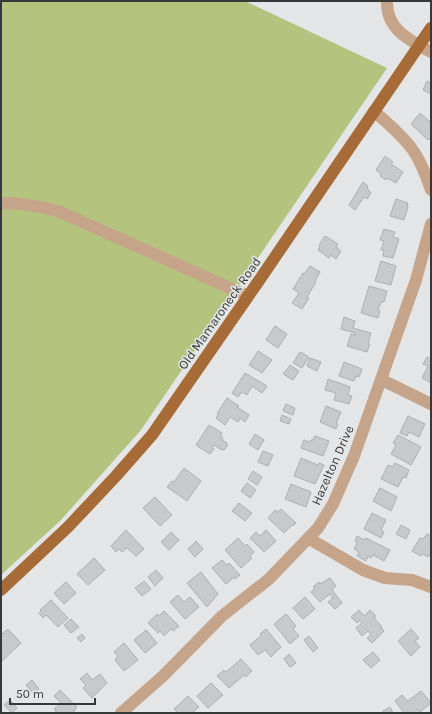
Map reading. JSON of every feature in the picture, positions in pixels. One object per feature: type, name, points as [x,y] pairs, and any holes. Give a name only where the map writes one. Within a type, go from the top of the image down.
[{"type":"main road","name":"Old Mamaroneck Road","points":[[1,590],[68,527],[152,435],[431,28]]},
{"type":"street","points":[[387,1],[387,15],[391,23],[400,32],[431,52]]},
{"type":"street","points":[[374,111],[400,135],[413,150],[422,166],[431,190]]},
{"type":"street","points":[[1,203],[21,203],[42,206],[58,211],[248,296]]},
{"type":"street","name":"Hazelton Drive","points":[[121,713],[163,676],[222,616],[269,579],[318,528],[333,504],[354,456],[416,280],[431,226]]},
{"type":"street","points":[[382,380],[431,404]]},
{"type":"street","points":[[308,538],[362,570],[385,578],[412,580],[431,587]]},
{"type":"green space","points":[[1,1],[245,1],[387,68],[141,430],[61,520],[1,575]]},
{"type":"building","points":[[427,81],[431,83],[431,94],[423,90]]},
{"type":"building","points":[[420,113],[429,121],[431,119],[431,137],[428,140],[411,124]]},
{"type":"building","points":[[385,156],[393,162],[391,164],[403,172],[396,183],[387,178],[386,180],[380,176],[381,174],[376,170]]},
{"type":"building","points":[[363,182],[368,186],[367,188],[371,193],[367,199],[364,197],[355,210],[349,205]]},
{"type":"building","points":[[396,199],[408,203],[404,220],[390,216]]},
{"type":"building","points":[[384,229],[395,232],[393,237],[399,239],[393,258],[383,256],[384,250],[381,250],[384,241],[380,240]]},
{"type":"building","points":[[325,236],[338,244],[336,247],[341,251],[336,259],[331,255],[329,258],[318,250],[319,245]]},
{"type":"building","points":[[381,261],[396,266],[391,285],[375,281]]},
{"type":"building","points":[[310,266],[320,272],[307,297],[309,298],[302,309],[292,303],[299,293],[293,289],[303,273],[304,274]]},
{"type":"building","points":[[369,286],[387,291],[384,302],[381,302],[378,310],[380,311],[378,318],[361,313]]},
{"type":"building","points":[[344,317],[355,321],[353,328],[371,333],[368,343],[370,344],[367,352],[347,346],[351,334],[355,335],[355,333],[341,329]]},
{"type":"building","points":[[275,326],[287,334],[278,348],[266,340]]},
{"type":"building","points":[[258,351],[272,360],[262,373],[249,365]]},
{"type":"building","points":[[300,352],[309,357],[302,368],[293,363]]},
{"type":"building","points":[[427,357],[431,359],[431,383],[422,378],[428,366],[423,364]]},
{"type":"building","points":[[310,358],[321,362],[317,371],[307,366]]},
{"type":"building","points":[[344,362],[362,369],[359,377],[356,376],[354,381],[339,376]]},
{"type":"building","points":[[290,365],[299,371],[293,380],[283,374]]},
{"type":"building","points":[[245,373],[267,386],[262,393],[252,386],[247,395],[242,392],[238,397],[232,393]]},
{"type":"building","points":[[328,379],[350,387],[348,395],[352,396],[349,404],[334,400],[336,393],[325,390]]},
{"type":"building","points":[[227,398],[249,415],[245,422],[240,418],[238,422],[230,417],[225,425],[216,418]]},
{"type":"building","points":[[286,404],[295,408],[293,415],[283,411]]},
{"type":"building","points":[[326,406],[341,412],[336,423],[338,424],[336,429],[320,422]]},
{"type":"building","points":[[282,415],[291,419],[289,424],[280,421]]},
{"type":"building","points":[[408,416],[425,424],[419,437],[409,432],[407,436],[400,433]]},
{"type":"building","points":[[209,425],[222,433],[220,436],[223,438],[222,440],[227,443],[225,449],[222,450],[214,445],[212,448],[214,449],[210,454],[196,445]]},
{"type":"building","points":[[255,434],[264,440],[258,450],[249,444]]},
{"type":"building","points":[[398,435],[421,447],[411,465],[391,454],[396,445],[393,443]]},
{"type":"building","points":[[315,436],[329,441],[323,456],[301,448],[304,440],[310,442]]},
{"type":"building","points":[[263,451],[273,455],[268,466],[258,462]]},
{"type":"building","points":[[301,458],[318,465],[319,463],[324,465],[315,484],[294,476]]},
{"type":"building","points":[[395,463],[409,470],[406,478],[403,477],[398,487],[381,479],[388,465],[393,467]]},
{"type":"building","points":[[184,468],[201,481],[187,501],[167,487],[172,481],[174,482]]},
{"type":"building","points":[[253,471],[262,477],[257,485],[248,479]]},
{"type":"building","points":[[247,483],[256,490],[250,498],[241,491]]},
{"type":"building","points":[[291,484],[311,492],[306,507],[285,499]]},
{"type":"building","points":[[380,488],[397,497],[391,511],[373,501]]},
{"type":"building","points":[[155,497],[172,515],[160,526],[143,508]]},
{"type":"building","points":[[239,503],[252,513],[245,521],[232,511]]},
{"type":"building","points":[[281,509],[296,523],[284,533],[268,518],[275,510],[278,512]]},
{"type":"building","points":[[372,513],[386,520],[381,530],[384,532],[381,538],[364,529]]},
{"type":"building","points":[[401,525],[410,530],[406,539],[396,534]]},
{"type":"building","points":[[126,530],[144,549],[136,556],[127,548],[122,552],[119,549],[116,552],[111,546]]},
{"type":"building","points":[[266,530],[276,541],[264,552],[250,538],[256,532],[260,536]]},
{"type":"building","points":[[171,532],[179,540],[169,550],[161,542]]},
{"type":"building","points":[[427,534],[431,536],[431,552],[428,557],[423,554],[421,556],[412,551],[420,538],[423,539]]},
{"type":"building","points":[[357,536],[365,540],[366,538],[390,550],[384,561],[373,555],[371,558],[368,556],[366,561],[357,556],[359,552],[354,549],[357,543],[355,541]]},
{"type":"building","points":[[238,538],[245,546],[247,544],[254,552],[250,556],[252,558],[241,568],[225,550]]},
{"type":"building","points":[[196,541],[203,549],[195,557],[188,549]]},
{"type":"building","points":[[94,558],[105,570],[88,585],[77,574]]},
{"type":"building","points":[[222,560],[227,565],[229,563],[240,575],[235,579],[234,577],[226,584],[212,568]]},
{"type":"building","points":[[156,570],[163,578],[155,586],[148,577]]},
{"type":"building","points":[[201,572],[218,594],[207,607],[187,583]]},
{"type":"building","points":[[330,578],[336,586],[332,589],[342,603],[335,609],[328,602],[333,598],[330,594],[320,602],[311,592],[315,588],[313,587],[319,582],[320,584]]},
{"type":"building","points":[[144,581],[151,589],[142,596],[135,588]]},
{"type":"building","points":[[66,582],[76,593],[64,604],[54,593]]},
{"type":"building","points":[[178,595],[184,602],[190,597],[199,607],[185,619],[170,602]]},
{"type":"building","points":[[305,597],[315,609],[303,619],[293,608]]},
{"type":"building","points":[[51,600],[68,618],[58,627],[46,615],[43,618],[39,613],[41,611],[40,610]]},
{"type":"building","points":[[359,610],[364,616],[370,610],[376,616],[374,618],[384,631],[372,643],[367,638],[371,635],[368,631],[362,636],[356,628],[362,623],[360,620],[357,623],[351,617]]},
{"type":"building","points":[[164,611],[179,626],[173,631],[171,629],[164,636],[160,631],[158,633],[148,623],[157,614],[159,616]]},
{"type":"building","points":[[286,614],[296,626],[293,629],[299,636],[290,644],[274,624]]},
{"type":"building","points":[[71,619],[79,627],[71,633],[64,625]]},
{"type":"building","points":[[8,629],[21,643],[1,662],[1,635]]},
{"type":"building","points":[[266,629],[281,647],[271,657],[265,650],[258,655],[250,645],[262,635],[260,634]]},
{"type":"building","points":[[411,629],[419,638],[415,641],[420,647],[411,656],[398,641]]},
{"type":"building","points":[[146,630],[157,643],[145,653],[134,640]]},
{"type":"building","points":[[82,634],[85,638],[81,642],[77,638]]},
{"type":"building","points":[[309,636],[318,648],[313,652],[304,640]]},
{"type":"building","points":[[124,643],[138,660],[124,671],[115,660],[118,656],[114,652]]},
{"type":"building","points":[[373,652],[380,660],[371,668],[363,660]]},
{"type":"building","points":[[289,654],[296,663],[290,667],[284,659]]},
{"type":"building","points":[[241,659],[252,671],[246,677],[244,675],[229,688],[217,676],[224,670],[226,672]]},
{"type":"building","points":[[87,673],[92,680],[100,674],[107,683],[92,698],[83,688],[86,685],[80,679]]},
{"type":"building","points":[[32,680],[39,689],[34,694],[26,685]]},
{"type":"building","points":[[211,683],[223,695],[208,708],[197,696]]},
{"type":"building","points":[[60,690],[77,707],[73,713],[55,713],[56,711],[54,709],[61,703],[54,696]]},
{"type":"building","points":[[421,691],[431,703],[420,712],[418,710],[414,713],[404,713],[395,701],[402,695],[408,701]]},
{"type":"building","points":[[188,696],[199,707],[192,713],[178,713],[174,709]]},
{"type":"building","points":[[10,700],[17,708],[12,713],[4,705]]},
{"type":"building","points":[[390,707],[393,713],[384,713],[383,711]]}]
